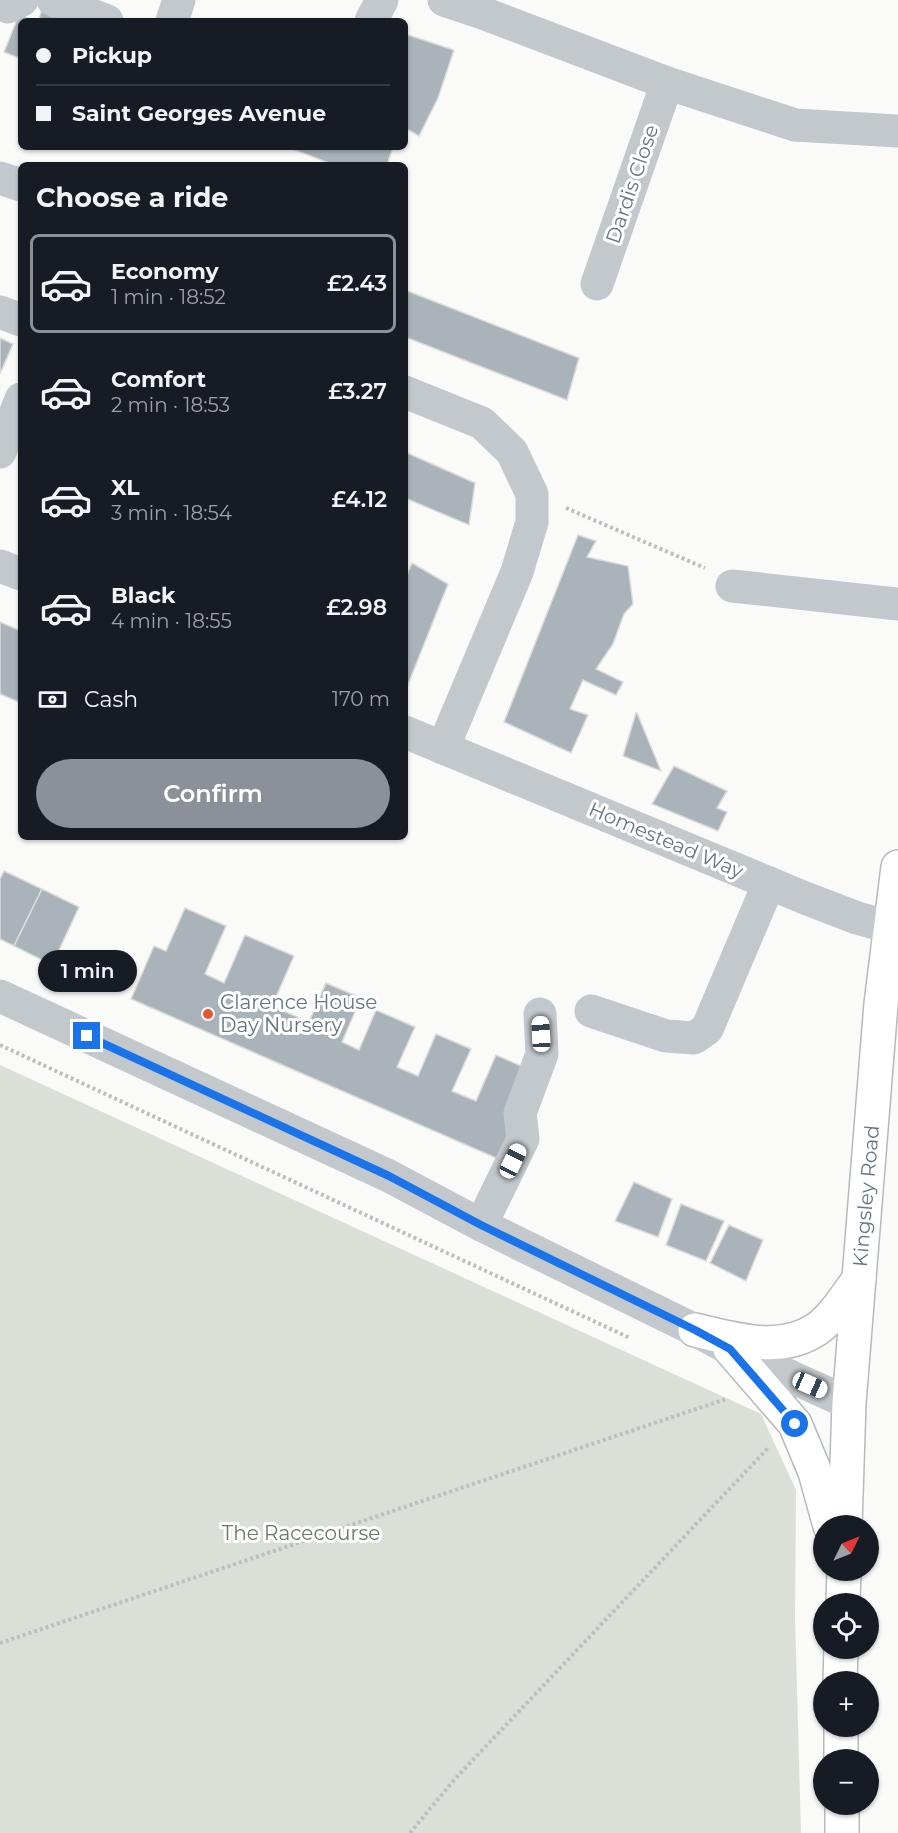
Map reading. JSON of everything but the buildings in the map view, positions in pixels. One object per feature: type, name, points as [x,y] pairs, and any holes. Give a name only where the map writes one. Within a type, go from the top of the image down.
[{"type":"main road","name":"Kingsley Road","points":[[845,1515],[849,1403],[859,1279],[889,1004],[890,927],[898,867]]},
{"type":"main road","points":[[695,1330],[750,1342],[777,1343],[796,1340],[818,1328],[859,1279]]},
{"type":"main road","points":[[730,1349],[795,1424],[814,1472],[827,1515]]},
{"type":"main road","points":[[842,1815],[842,1833]]},
{"type":"street","points":[[3,0],[8,7],[22,0]]},
{"type":"street","points":[[53,0],[99,18]]},
{"type":"street","points":[[173,18],[179,0]]},
{"type":"street","points":[[373,18],[382,0]]},
{"type":"street","points":[[457,2],[517,12],[667,83],[795,125],[898,131]]},
{"type":"street","name":"Dardis Close","points":[[597,284],[667,83]]},
{"type":"street","points":[[0,178],[18,184]]},
{"type":"street","points":[[0,312],[18,319]]},
{"type":"street","points":[[408,393],[482,423],[512,452],[532,494],[532,522],[517,572],[443,748]]},
{"type":"street","points":[[0,452],[18,407]]},
{"type":"street","points":[[0,566],[18,573]]},
{"type":"street","points":[[732,586],[898,604]]},
{"type":"street","name":"Homestead Way","points":[[408,733],[769,883],[857,918],[890,927]]},
{"type":"street","points":[[591,1011],[666,1036],[694,1038],[707,1029],[769,883]]},
{"type":"street","points":[[0,996],[389,1176],[481,1225],[730,1349],[849,1403]]},
{"type":"street","points":[[481,1225],[523,1139],[520,1113],[542,1054],[540,1014]]},
{"type":"path","points":[[532,494],[716,572],[732,586]]},
{"type":"path","points":[[0,1045],[637,1341]]},
{"type":"path","points":[[0,1642],[726,1399],[722,1391]]},
{"type":"path","points":[[410,1833],[454,1780],[771,1444]]},
{"type":"green space","name":"The Racecourse","points":[[0,1065],[761,1414],[796,1490],[795,1618],[801,1833],[0,1833]]},
{"type":"place","name":"Clarence House Day Nursery","points":[[208,1014]]},
{"type":"route","points":[[87,1036],[389,1176],[481,1225],[730,1349],[795,1424]]}]
